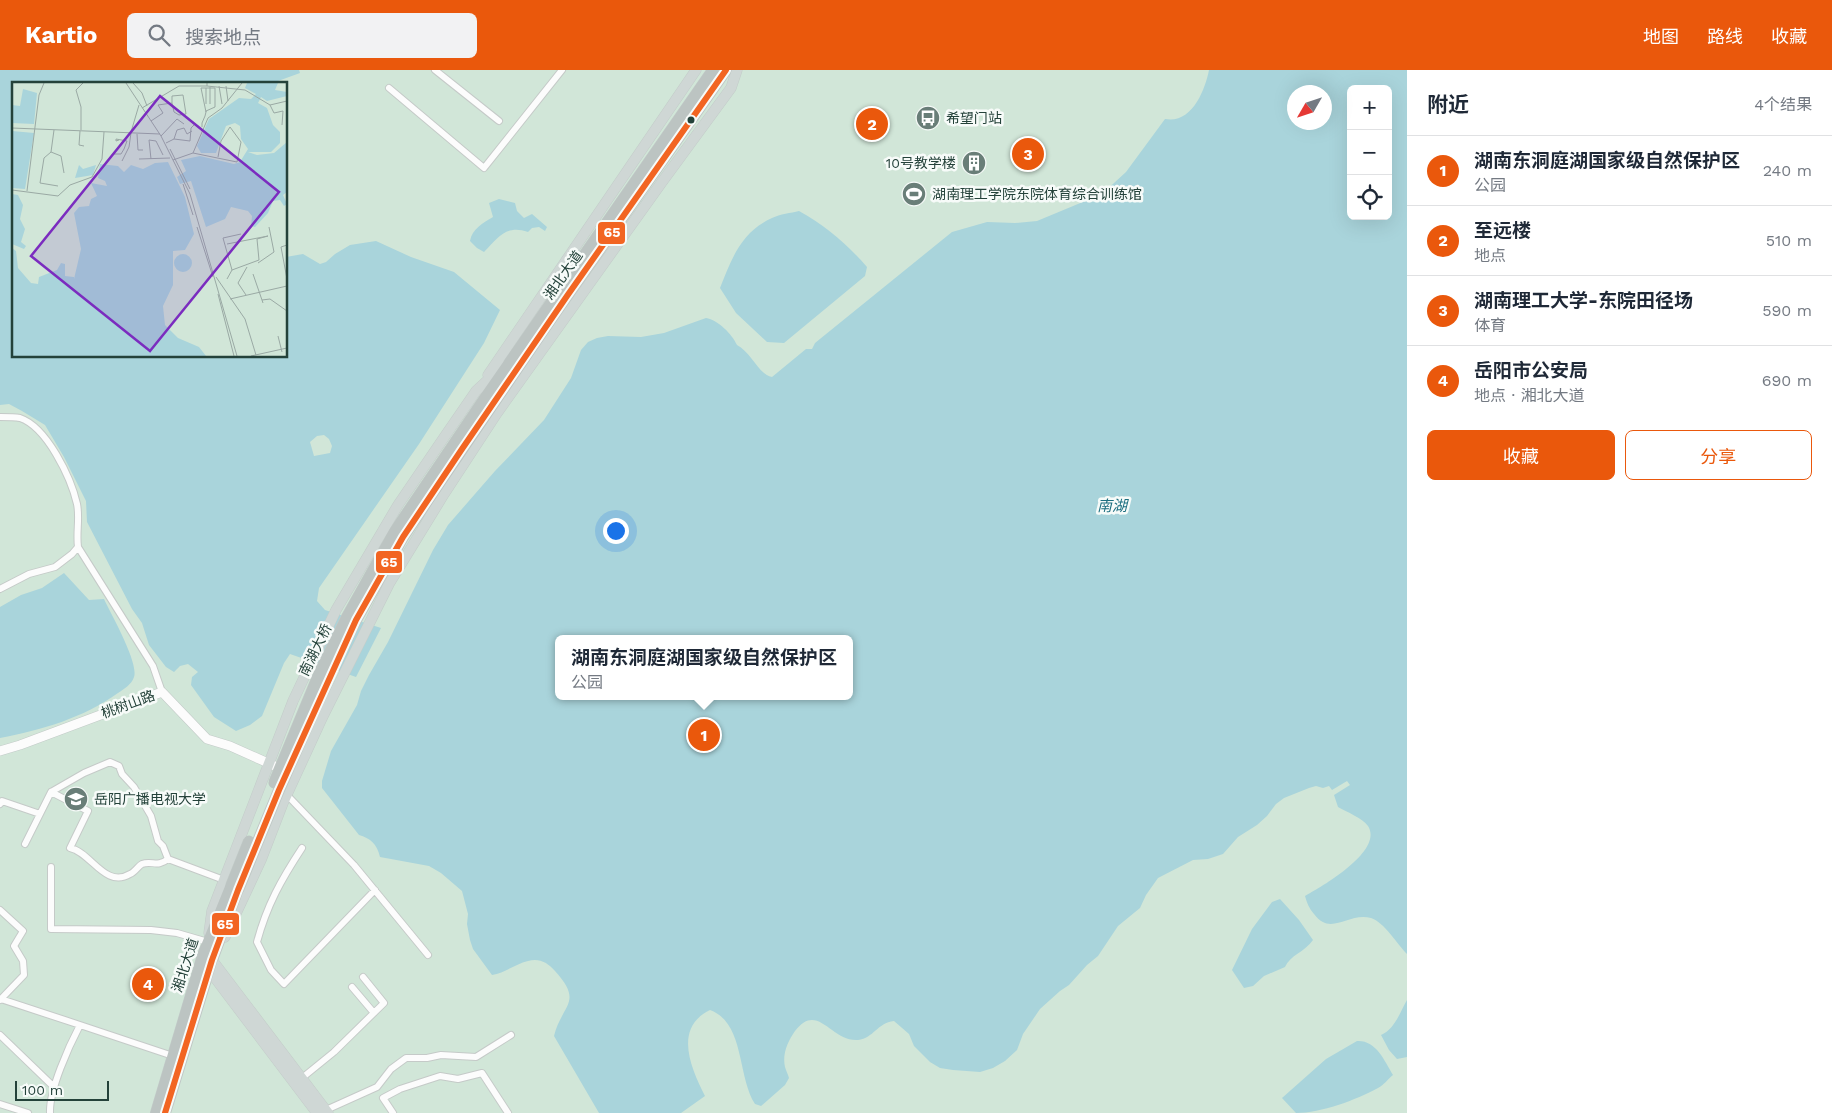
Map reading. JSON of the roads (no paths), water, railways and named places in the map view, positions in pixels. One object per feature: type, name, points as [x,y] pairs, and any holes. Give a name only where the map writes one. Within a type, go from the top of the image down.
[{"type":"highway","name":"湘北大道","points":[[496,398],[515,354],[720,72]]},
{"type":"highway","name":"湘北大道","points":[[458,446],[496,398],[519,374],[720,72]]},
{"type":"highway","name":"南湖大桥","points":[[231,885],[319,674],[347,617],[395,531],[458,446]]},
{"type":"highway","name":"湘北大道","points":[[165,1113],[206,963],[208,942],[231,885]]},
{"type":"highway","name":"湘北大道","points":[[156,1113],[173,1056],[231,885]]},
{"type":"main road","points":[[206,963],[233,922],[323,716],[458,446],[476,391],[696,70]]},
{"type":"main road","points":[[720,72],[732,70]]},
{"type":"main road","points":[[496,398],[509,389],[731,88],[738,70]]},
{"type":"main road","points":[[496,398],[498,371],[509,343]]},
{"type":"main road","points":[[476,391],[515,354]]},
{"type":"main road","points":[[231,885],[268,763],[293,701],[336,610],[398,505],[458,446]]},
{"type":"main road","points":[[260,785],[270,779],[278,780],[284,786],[287,795]]},
{"type":"main road","points":[[206,963],[302,1078],[324,1112]]},
{"type":"main road","points":[[206,963],[324,1112]]},
{"type":"street","points":[[435,70],[499,122]]},
{"type":"street","points":[[389,88],[484,168],[562,70]]},
{"type":"street","points":[[0,417],[20,418],[34,427],[46,439],[69,482],[77,505],[76,536],[78,546],[153,666],[162,692]]},
{"type":"street","points":[[0,589],[29,574],[54,567],[72,554],[78,546]]},
{"type":"street","name":"桃树山路","points":[[0,751],[162,692],[207,738],[230,746],[296,776]]},
{"type":"street","points":[[25,844],[51,792],[110,762],[119,766],[122,774],[134,787],[150,816],[158,841],[163,846],[168,859],[231,885]]},
{"type":"street","points":[[51,792],[88,811],[70,848],[80,852],[109,876],[130,875],[142,864],[163,864],[168,859]]},
{"type":"street","points":[[287,795],[354,865],[428,955]]},
{"type":"street","points":[[0,804],[2,801],[8,802],[40,814]]},
{"type":"street","points":[[302,848],[279,883],[262,924],[257,942],[271,970],[284,984],[375,890]]},
{"type":"street","points":[[51,868],[51,929],[152,930],[177,933],[208,942]]},
{"type":"street","points":[[0,910],[23,931],[14,946],[23,961],[24,975],[0,1000],[173,1056]]},
{"type":"street","points":[[302,1078],[334,1052],[384,1003],[362,977]]},
{"type":"street","points":[[352,988],[374,1013]]},
{"type":"street","points":[[50,1113],[50,1103],[66,1052],[80,1025]]},
{"type":"street","points":[[0,1035],[55,1088]]},
{"type":"street","points":[[324,1112],[377,1087],[390,1069],[406,1058],[427,1058],[441,1055],[476,1058],[511,1035]]},
{"type":"street","points":[[393,1113],[384,1098],[400,1089],[440,1076],[458,1079],[482,1073],[508,1113]]},
{"type":"street","points":[[0,1104],[28,1113]]},
{"type":"water","points":[[0,70],[299,70],[300,73],[277,82],[12,82],[12,358],[288,358],[288,257],[303,254],[320,264],[326,262],[350,245],[376,241],[411,257],[454,272],[500,310],[484,343],[419,444],[319,588],[317,601],[325,610],[381,628],[356,677],[290,654],[284,663],[262,716],[250,725],[236,731],[214,717],[191,685],[192,677],[198,672],[188,664],[180,666],[174,672],[166,667],[149,645],[142,623],[132,609],[87,522],[86,501],[64,457],[45,425],[9,404],[0,405]],"holes":[[[324,435],[329,439],[332,446],[330,453],[314,456],[310,442],[317,436]]]},
{"type":"water","name":"南湖","points":[[1209,70],[1407,70],[1407,954],[1376,920],[1363,917],[1333,924],[1327,923],[1320,921],[1309,908],[1305,896],[1324,885],[1359,857],[1371,836],[1365,823],[1338,807],[1334,795],[1350,785],[1347,781],[1332,790],[1329,786],[1323,788],[1316,786],[1284,798],[1257,825],[1238,837],[1223,854],[1208,859],[1193,860],[1158,878],[1146,895],[1140,908],[1118,926],[1098,956],[1069,985],[1040,1009],[1023,1034],[1017,1050],[1005,1061],[993,1068],[980,1072],[940,1068],[930,1062],[914,1046],[909,1034],[894,1021],[888,1022],[863,1039],[858,1040],[848,1039],[818,1021],[811,1020],[803,1023],[795,1031],[788,1043],[784,1062],[789,1078],[785,1085],[761,1106],[755,1104],[749,1092],[739,1051],[729,1026],[721,1017],[710,1010],[699,1018],[692,1027],[688,1038],[691,1061],[705,1096],[681,1113],[599,1113],[554,1036],[570,997],[564,982],[555,971],[543,962],[532,960],[492,975],[473,949],[467,924],[468,914],[462,891],[441,873],[429,866],[380,857],[375,845],[370,840],[359,835],[322,788],[322,781],[331,751],[357,705],[361,691],[388,642],[433,550],[448,525],[495,471],[544,420],[571,378],[581,350],[588,342],[608,336],[641,337],[664,333],[706,318],[711,319],[724,328],[737,345],[747,353],[763,372],[772,377],[806,349],[812,349],[815,343],[952,232],[987,222],[1015,223],[1037,221],[1102,194],[1126,172],[1165,119],[1183,116],[1196,104]]},
{"type":"water","points":[[499,199],[515,203],[517,211],[524,218],[532,214],[547,227],[545,231],[539,227],[532,228],[528,232],[520,230],[508,231],[498,237],[484,252],[477,248],[470,241],[471,237],[478,227],[493,217],[489,203]]},
{"type":"water","points":[[799,211],[827,229],[852,251],[867,267],[865,276],[784,343],[767,342],[736,313],[720,288],[739,247],[752,231],[775,217]]},
{"type":"water","points":[[64,573],[89,600],[104,599],[129,650],[134,670],[133,680],[105,702],[76,716],[47,727],[0,738],[0,607],[21,595],[42,588]]},
{"type":"water","points":[[1280,899],[1299,920],[1313,940],[1306,948],[1290,959],[1285,967],[1264,976],[1253,986],[1244,988],[1232,970],[1252,929],[1272,902]]},
{"type":"water","points":[[1407,1000],[1407,1057],[1397,1059],[1389,1050],[1381,1035],[1394,1024]]},
{"type":"water","points":[[1357,1041],[1374,1047],[1383,1057],[1393,1075],[1380,1087],[1349,1101],[1316,1111],[1296,1113],[1282,1098],[1326,1059]]},
{"type":"place","name":"希望门站","points":[[928,118]]},
{"type":"place","name":"至远楼","points":[[872,124]]},
{"type":"place","name":"湖南理工大学-东院田径场","points":[[1028,154]]},
{"type":"place","name":"10号教学楼","points":[[974,163]]},
{"type":"place","name":"湖南理工学院东院体育综合训练馆","points":[[914,194]]},
{"type":"place","name":"湖南东洞庭湖国家级自然保护区","points":[[704,735]]},
{"type":"place","name":"岳阳广播电视大学","points":[[76,799]]},
{"type":"place","name":"岳阳市公安局","points":[[148,984]]}]
